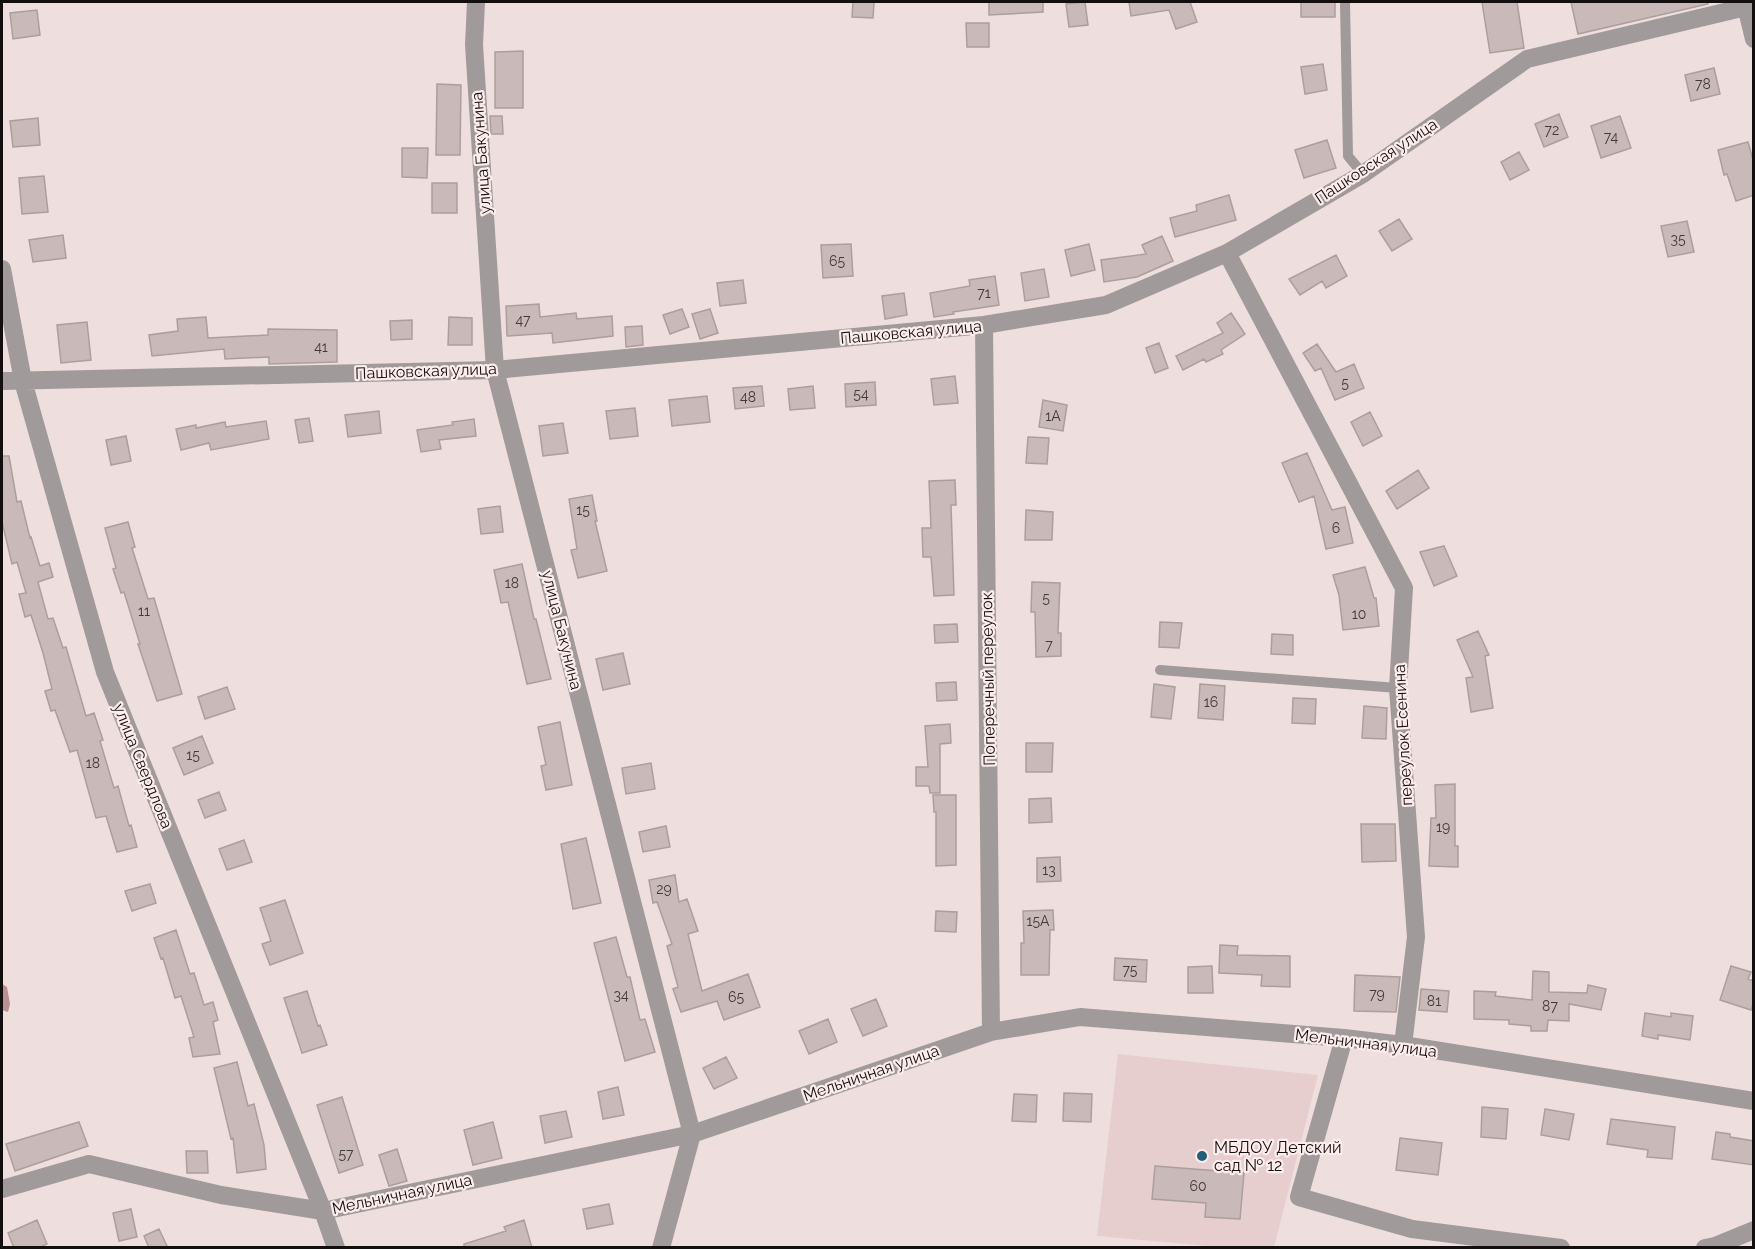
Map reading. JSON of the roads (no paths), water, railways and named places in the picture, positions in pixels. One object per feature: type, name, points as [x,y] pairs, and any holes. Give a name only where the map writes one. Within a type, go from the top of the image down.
[{"type":"street","name":"улица Бакунина","points":[[476,2],[474,45],[495,370],[692,1134],[661,1248]]},
{"type":"street","name":"Пашковская улица","points":[[2,381],[495,370],[984,325],[1106,305],[1227,253],[1363,174],[1527,59],[1745,4]]},
{"type":"street","points":[[1745,4],[1754,39]]},
{"type":"street","name":"переулок Есенина","points":[[1227,253],[1404,588],[1398,688],[1416,937],[1403,1045]]},
{"type":"street","name":"улица Свердлова","points":[[2,268],[23,381],[105,672],[323,1210],[336,1248]]},
{"type":"street","name":"Поперечный переулок","points":[[984,325],[991,1032]]},
{"type":"street","name":"Мельничная улица","points":[[2,1189],[89,1164],[221,1195],[323,1210],[692,1134],[991,1032],[1080,1017],[1344,1038],[1403,1045],[1754,1101]]},
{"type":"street","points":[[1344,1038],[1299,1197],[1412,1229],[1561,1248]]},
{"type":"street","points":[[1705,1248],[1754,1230]]},
{"type":"lane","points":[[1345,2],[1348,156],[1363,174]]},
{"type":"lane","points":[[1160,670],[1398,688]]},
{"type":"place","name":"МБДОУ Детский сад № 12","points":[[1202,1156]]}]
